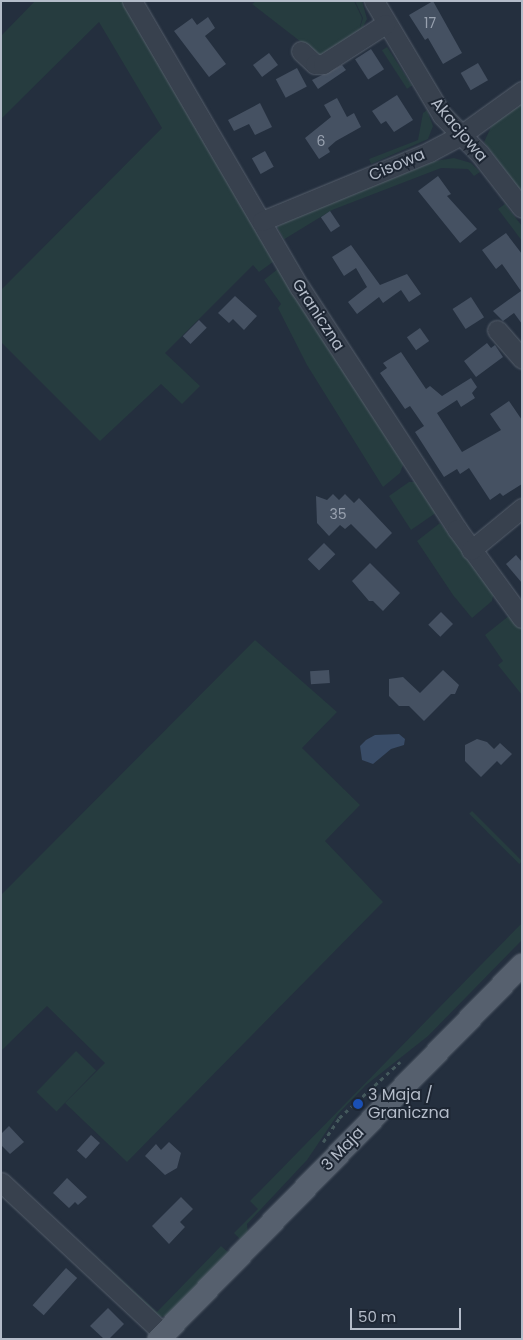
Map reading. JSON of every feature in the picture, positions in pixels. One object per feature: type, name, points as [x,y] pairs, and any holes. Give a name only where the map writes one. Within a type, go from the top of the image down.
[{"type":"main road","name":"3 Maja","points":[[161,1336],[522,965]]},
{"type":"street","name":"Graniczna","points":[[132,1],[300,288],[470,550],[522,618]]},
{"type":"street","name":"Akacjowa","points":[[374,1],[385,24],[442,115],[522,208]]},
{"type":"street","points":[[301,51],[315,64],[323,64],[385,24]]},
{"type":"street","name":"Cisowa","points":[[262,221],[428,152],[461,135],[522,91]]},
{"type":"street","points":[[497,330],[522,359]]},
{"type":"street","points":[[470,550],[522,508]]},
{"type":"street","points":[[1,1182],[161,1336]]},
{"type":"green space","points":[[35,1],[127,1],[277,259],[259,272],[253,265],[165,353],[200,386],[182,404],[161,384],[100,441],[1,342],[1,290],[162,128],[99,22],[1,119],[1,36]]},
{"type":"green space","points":[[256,1],[354,1],[362,18],[359,31],[363,18],[355,1],[362,1],[367,19],[362,29],[323,59],[252,4]]},
{"type":"green space","points":[[387,47],[412,86],[407,89],[382,50]]},
{"type":"green space","points":[[522,103],[522,193],[484,142],[492,125]]},
{"type":"green space","points":[[427,110],[433,126],[428,139],[371,164],[369,159],[418,140],[423,113]]},
{"type":"green space","points":[[454,158],[471,163],[480,172],[474,176],[468,169],[441,168],[332,210],[278,243],[284,239],[277,227],[285,222],[435,161]]},
{"type":"green space","points":[[505,204],[522,226],[522,241],[498,209]]},
{"type":"green space","points":[[279,268],[405,460],[400,473],[383,487],[307,365],[278,308],[281,304],[264,280]]},
{"type":"green space","points":[[409,482],[421,482],[437,512],[411,530],[389,496]]},
{"type":"green space","points":[[440,523],[494,592],[492,601],[472,618],[453,595],[417,541]]},
{"type":"green space","points":[[510,615],[522,624],[522,695],[498,665],[503,661],[485,635]]},
{"type":"green space","points":[[255,640],[337,712],[302,748],[360,805],[325,841],[383,902],[127,1162],[65,1103],[105,1063],[47,1006],[1,1051],[1,895]]},
{"type":"green space","points":[[472,811],[522,861],[519,864],[469,814]]},
{"type":"green space","points":[[522,923],[522,940],[428,1036],[366,1085],[338,1114],[307,1160],[247,1224],[248,1234],[241,1240],[234,1233],[258,1209],[250,1201]]},
{"type":"green space","points":[[76,1051],[96,1070],[57,1111],[36,1092]]},
{"type":"green space","points":[[82,1243],[157,1312],[221,1246],[229,1253],[167,1316],[160,1317]]},
{"type":"water","points":[[399,734],[405,739],[404,745],[391,749],[373,764],[362,760],[360,746],[366,740],[375,735]]},
{"type":"building","points":[[433,1],[462,53],[443,64],[428,38],[425,40],[409,15]]},
{"type":"building","points":[[208,17],[215,28],[205,36],[226,64],[209,77],[174,31],[192,18],[197,25]]},
{"type":"building","points":[[371,49],[384,69],[368,79],[355,59]]},
{"type":"building","points":[[269,53],[278,65],[262,77],[253,65]]},
{"type":"building","points":[[478,63],[488,80],[471,90],[461,73]]},
{"type":"building","points":[[342,65],[346,70],[318,89],[312,80]]},
{"type":"building","points":[[297,68],[307,87],[286,98],[276,79]]},
{"type":"building","points":[[397,95],[413,120],[394,132],[386,121],[381,124],[372,111]]},
{"type":"building","points":[[337,98],[347,117],[354,113],[361,127],[336,141],[328,148],[330,152],[319,159],[305,138],[331,117],[324,105]]},
{"type":"building","points":[[260,103],[272,127],[255,135],[249,124],[234,131],[228,120]]},
{"type":"building","points":[[265,151],[274,167],[261,174],[252,158]]},
{"type":"building","points":[[438,176],[451,194],[447,196],[477,229],[460,243],[418,191]]},
{"type":"building","points":[[330,211],[340,226],[331,232],[321,217]]},
{"type":"building","points":[[506,233],[522,254],[522,324],[514,313],[503,321],[493,311],[521,291],[502,264],[496,269],[482,250]]},
{"type":"building","points":[[351,245],[380,285],[407,274],[421,294],[409,302],[401,290],[383,303],[379,297],[357,314],[348,302],[367,287],[356,268],[344,276],[332,257]]},
{"type":"building","points":[[235,296],[257,316],[244,330],[233,319],[229,323],[218,313]]},
{"type":"building","points":[[471,297],[484,317],[466,329],[453,309]]},
{"type":"building","points":[[199,320],[207,328],[191,344],[183,336]]},
{"type":"building","points":[[420,328],[429,341],[416,350],[407,337]]},
{"type":"building","points":[[487,343],[491,348],[495,345],[503,357],[476,377],[464,361]]},
{"type":"building","points":[[401,352],[426,389],[430,386],[442,396],[471,378],[477,387],[472,393],[475,398],[461,407],[457,400],[437,413],[462,452],[501,430],[490,414],[509,401],[522,420],[522,484],[503,496],[500,493],[490,500],[469,468],[460,474],[457,469],[444,477],[415,432],[424,426],[410,406],[405,409],[380,373],[387,368],[383,363]]},
{"type":"building","points":[[333,494],[339,500],[345,494],[354,503],[359,498],[392,533],[376,549],[351,524],[345,529],[340,525],[329,536],[317,523],[316,496],[327,500]]},
{"type":"building","points":[[324,543],[335,554],[319,571],[308,559]]},
{"type":"building","points":[[516,555],[522,562],[522,583],[506,564]]},
{"type":"building","points":[[370,563],[400,593],[383,611],[373,601],[369,601],[352,581]]},
{"type":"building","points":[[441,612],[453,624],[440,637],[428,625]]},
{"type":"building","points":[[329,670],[330,683],[311,684],[310,671]]},
{"type":"building","points":[[443,670],[459,685],[455,694],[451,694],[424,721],[409,706],[399,706],[389,696],[389,679],[403,677],[420,693]]},
{"type":"building","points":[[477,739],[487,742],[494,749],[500,743],[512,754],[501,765],[497,761],[481,777],[465,761],[465,745]]},
{"type":"building","points":[[9,1126],[24,1142],[10,1154],[1,1145],[1,1134]]},
{"type":"building","points":[[91,1135],[100,1143],[86,1159],[77,1151]]},
{"type":"building","points":[[169,1142],[181,1153],[177,1168],[165,1175],[145,1156],[156,1144],[161,1150]]},
{"type":"building","points":[[67,1178],[87,1197],[78,1205],[75,1202],[69,1208],[53,1193]]},
{"type":"building","points":[[181,1197],[193,1209],[180,1222],[185,1227],[169,1244],[152,1226]]},
{"type":"building","points":[[66,1268],[77,1278],[44,1315],[33,1305]]},
{"type":"building","points":[[108,1308],[124,1324],[109,1339],[104,1339],[90,1326]]},
{"type":"place","name":"3 Maja / Graniczna","points":[[358,1104]]}]
